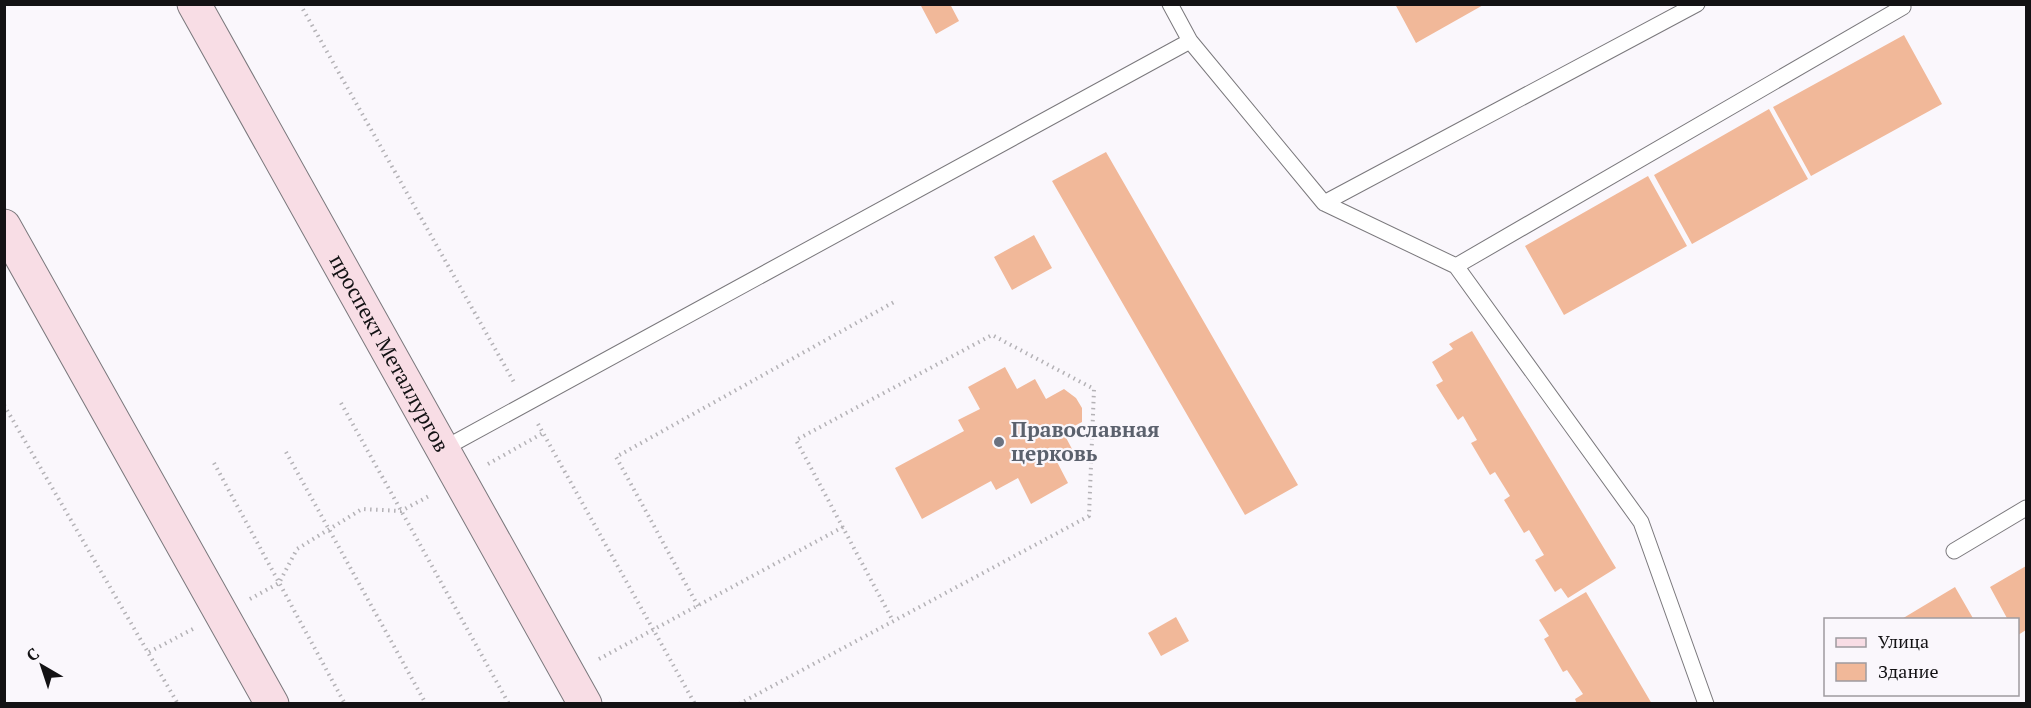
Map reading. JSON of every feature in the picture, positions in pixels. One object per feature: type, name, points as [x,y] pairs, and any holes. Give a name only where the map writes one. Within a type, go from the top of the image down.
[{"type":"main road","name":"проспект Металлургов","points":[[194,4],[585,704]]},
{"type":"main road","points":[[4,226],[272,704]]},
{"type":"lane","points":[[1170,4],[1190,41],[1324,203],[1456,266],[1641,522],[1706,704]]},
{"type":"lane","points":[[1324,203],[1697,4]]},
{"type":"lane","points":[[1456,266],[1903,7]]},
{"type":"lane","points":[[443,449],[1190,41]]},
{"type":"lane","points":[[1954,551],[2026,508]]},
{"type":"path","points":[[300,4],[655,629],[695,704]]},
{"type":"path","points":[[698,606],[616,457],[894,302]]},
{"type":"path","points":[[739,704],[1089,516],[1094,389],[992,335],[796,440],[893,621]]},
{"type":"path","points":[[341,403],[508,704]]},
{"type":"path","points":[[4,405],[178,704]]},
{"type":"path","points":[[286,452],[426,704]]},
{"type":"path","points":[[214,463],[345,704]]},
{"type":"path","points":[[149,652],[279,583],[297,549],[362,508],[401,511]]},
{"type":"path","points":[[569,675],[843,527]]},
{"type":"building","points":[[920,4],[950,4],[959,21],[936,34]]},
{"type":"building","points":[[1395,4],[1485,4],[1416,43]]},
{"type":"building","points":[[1904,35],[1942,104],[1811,176],[1773,107]]},
{"type":"building","points":[[1769,109],[1808,179],[1692,244],[1654,175]]},
{"type":"building","points":[[1106,152],[1298,485],[1245,515],[1052,181]]},
{"type":"building","points":[[1648,176],[1687,246],[1564,315],[1525,246]]},
{"type":"building","points":[[1034,235],[1052,268],[1012,290],[994,257]]},
{"type":"building","points":[[1472,331],[1616,568],[1568,598],[1561,588],[1555,592],[1535,560],[1544,555],[1529,530],[1524,533],[1504,500],[1510,496],[1495,472],[1490,475],[1471,443],[1477,440],[1463,416],[1458,420],[1436,385],[1443,381],[1432,362],[1453,349],[1449,344]]},
{"type":"building","points":[[1005,367],[1017,389],[1035,379],[1046,399],[1064,389],[1076,398],[1082,408],[1082,422],[1063,432],[1072,449],[1055,458],[1068,483],[1031,504],[1018,478],[996,490],[991,481],[922,519],[895,468],[964,431],[958,420],[980,409],[968,387]]},
{"type":"building","points":[[2026,566],[2026,630],[2019,634],[2019,618],[2007,618],[1990,587]]},
{"type":"building","points":[[1955,587],[1973,618],[1903,618]]},
{"type":"building","points":[[1586,592],[1652,704],[1577,704],[1575,699],[1583,694],[1567,670],[1563,672],[1544,639],[1549,636],[1539,620]]},
{"type":"building","points":[[1176,617],[1189,641],[1161,656],[1148,633]]},
{"type":"place","name":"Православная церковь","points":[[999,442]]}]
